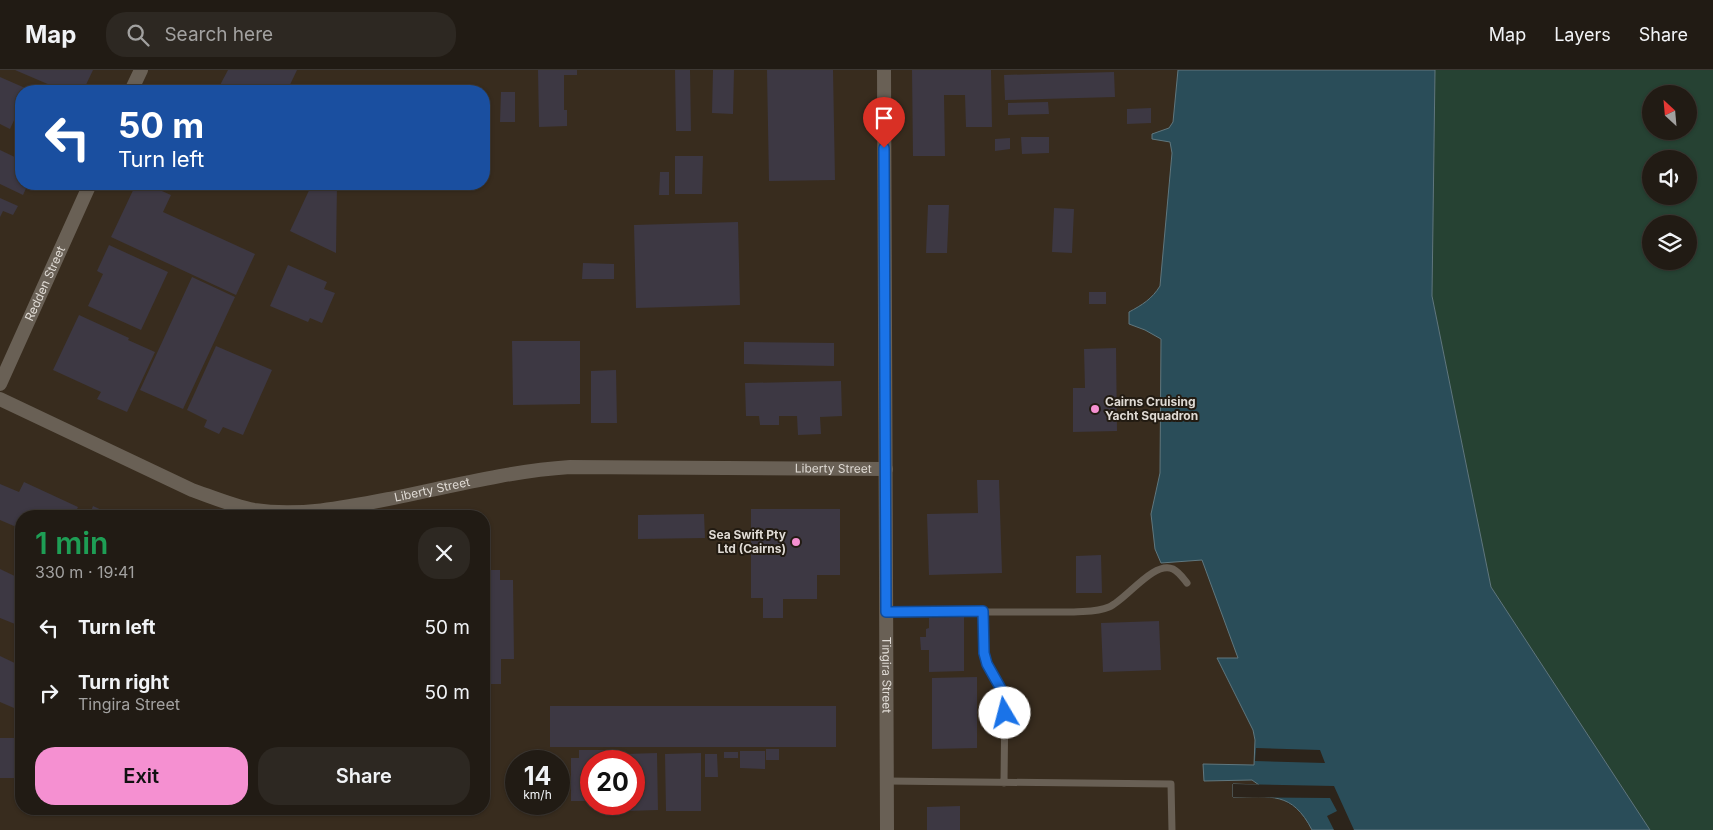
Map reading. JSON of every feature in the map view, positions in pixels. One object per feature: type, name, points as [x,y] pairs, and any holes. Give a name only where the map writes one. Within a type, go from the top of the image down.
[{"type":"street","points":[[135,85],[141,70]]},
{"type":"street","name":"Tingira Street","points":[[884,70],[887,830]]},
{"type":"street","name":"Redden Street","points":[[0,384],[87,190]]},
{"type":"street","name":"Liberty Street","points":[[0,399],[192,490],[253,510]]},
{"type":"street","name":"Liberty Street","points":[[321,510],[354,506],[538,469],[570,467],[886,469]]},
{"type":"lane","points":[[886,612],[1074,612],[1099,610],[1115,604],[1161,568],[1176,570],[1187,583]]},
{"type":"lane","points":[[983,611],[984,653],[987,664],[1005,696],[1004,782]]},
{"type":"lane","points":[[887,781],[1171,784],[1172,830]]},
{"type":"shaded area","points":[[0,70],[1178,70],[1173,122],[1169,128],[1152,139],[1170,142],[1172,153],[1160,286],[1144,304],[1129,312],[1129,324],[1161,338],[1160,473],[1151,514],[1161,563],[1202,560],[1239,658],[1217,659],[1253,730],[1255,765],[1203,764],[1234,779],[1252,780],[1260,785],[1233,797],[1278,797],[1300,811],[1312,830],[0,830]]},
{"type":"green space","points":[[1435,70],[1713,70],[1713,830],[1650,830],[1491,587],[1432,296]]},
{"type":"water","points":[[1178,70],[1435,70],[1432,296],[1491,587],[1650,830],[1312,830],[1297,808],[1288,802],[1269,797],[1233,797],[1233,784],[1259,785],[1252,780],[1204,781],[1203,764],[1254,765],[1255,740],[1253,730],[1217,658],[1238,658],[1202,560],[1161,563],[1155,549],[1151,514],[1160,473],[1161,339],[1129,324],[1129,312],[1154,295],[1160,286],[1172,153],[1170,142],[1152,139],[1152,134],[1169,128],[1173,122]]},
{"type":"pier","points":[[1256,748],[1320,750],[1325,763],[1255,761]]},
{"type":"pier","points":[[1233,784],[1334,786],[1354,830],[1334,830],[1327,816],[1337,811],[1330,798],[1233,797]]},
{"type":"building","points":[[15,70],[93,70],[86,85],[50,85]]},
{"type":"building","points":[[228,70],[297,70],[290,85],[220,85]]},
{"type":"building","points":[[538,70],[577,70],[577,75],[564,75],[564,110],[567,110],[567,126],[539,127]]},
{"type":"building","points":[[675,70],[690,70],[691,131],[676,131]]},
{"type":"building","points":[[713,70],[734,70],[733,114],[712,113]]},
{"type":"building","points":[[767,70],[833,70],[835,180],[769,181]]},
{"type":"building","points":[[912,70],[991,70],[992,127],[966,127],[965,95],[944,95],[945,156],[913,156]]},
{"type":"building","points":[[1114,72],[1115,97],[1005,100],[1004,75]]},
{"type":"building","points":[[0,77],[18,85],[15,85],[15,118],[10,129],[0,124]]},
{"type":"building","points":[[501,92],[515,92],[515,122],[500,122]]},
{"type":"building","points":[[1048,102],[1049,114],[1008,115],[1008,103]]},
{"type":"building","points":[[1151,108],[1151,123],[1127,124],[1127,109]]},
{"type":"building","points":[[1021,137],[1049,137],[1049,153],[1022,154]]},
{"type":"building","points":[[1010,138],[1010,149],[995,151],[995,139]]},
{"type":"building","points":[[0,150],[15,157],[15,190],[25,190],[23,195],[0,184]]},
{"type":"building","points":[[675,156],[703,156],[702,194],[675,194]]},
{"type":"building","points":[[660,172],[669,172],[669,195],[659,195]]},
{"type":"building","points":[[133,190],[160,190],[171,195],[163,212],[255,254],[236,295],[111,237]]},
{"type":"building","points":[[309,190],[337,190],[336,253],[290,231]]},
{"type":"building","points":[[0,198],[18,206],[13,215],[3,211],[0,217]]},
{"type":"building","points":[[928,205],[949,205],[947,253],[926,253]]},
{"type":"building","points":[[1054,208],[1074,209],[1072,253],[1052,252]]},
{"type":"building","points":[[738,222],[740,305],[636,308],[634,225]]},
{"type":"building","points":[[109,245],[168,272],[141,330],[88,306],[103,274],[97,271]]},
{"type":"building","points":[[583,263],[614,264],[614,279],[582,279]]},
{"type":"building","points":[[288,265],[327,282],[324,289],[335,293],[322,323],[310,318],[308,322],[270,306]]},
{"type":"building","points":[[192,277],[235,297],[183,409],[140,390]]},
{"type":"building","points":[[1089,292],[1106,292],[1106,304],[1089,304]]},
{"type":"building","points":[[79,315],[155,352],[127,412],[97,399],[101,392],[53,370]]},
{"type":"building","points":[[512,341],[580,341],[580,404],[513,405]]},
{"type":"building","points":[[744,342],[834,343],[834,366],[744,364]]},
{"type":"building","points":[[216,346],[272,370],[243,435],[223,427],[219,434],[204,427],[207,420],[187,410]]},
{"type":"building","name":"Cairns Cruising Yacht Squadron","points":[[1116,348],[1117,431],[1073,432],[1073,388],[1085,388],[1084,349]]},
{"type":"building","points":[[616,370],[617,423],[591,423],[591,371]]},
{"type":"building","points":[[841,381],[842,416],[820,417],[821,434],[798,435],[797,416],[779,416],[779,425],[760,425],[759,416],[746,416],[745,383]]},
{"type":"building","points":[[977,480],[999,480],[1002,573],[929,575],[927,514],[978,513]]},
{"type":"building","points":[[24,482],[78,507],[77,510],[15,510],[15,526],[0,520],[0,484],[19,492]]},
{"type":"building","points":[[93,506],[102,510],[91,510]]},
{"type":"building","name":"Sea Swift Pty Ltd (Cairns)","points":[[751,509],[840,509],[840,575],[817,575],[817,599],[783,599],[783,618],[763,618],[763,598],[751,598]]},
{"type":"building","points":[[704,514],[705,538],[638,539],[638,515]]},
{"type":"building","points":[[1101,555],[1102,593],[1076,593],[1076,556]]},
{"type":"building","points":[[0,569],[15,576],[15,624],[0,618]]},
{"type":"building","points":[[490,570],[500,570],[500,580],[513,580],[514,659],[501,659],[501,684],[490,684]]},
{"type":"building","points":[[964,617],[964,671],[929,672],[929,650],[921,650],[920,637],[926,637],[926,629],[929,628],[929,618]]},
{"type":"building","points":[[1159,621],[1161,670],[1103,672],[1101,623]]},
{"type":"building","points":[[0,656],[15,663],[15,708],[0,702]]},
{"type":"building","points":[[977,677],[977,748],[932,749],[932,678]]},
{"type":"building","points":[[550,706],[836,706],[836,747],[550,747]]},
{"type":"building","points":[[0,738],[15,738],[15,778],[0,778]]},
{"type":"building","points":[[766,749],[779,749],[779,760],[766,760]]},
{"type":"building","points":[[580,750],[580,801],[571,801],[571,758],[579,758]]},
{"type":"building","points":[[740,751],[765,751],[765,769],[740,768]]},
{"type":"building","points":[[724,752],[738,752],[738,758],[724,758]]},
{"type":"building","points":[[645,753],[657,753],[658,810],[645,810]]},
{"type":"building","points":[[701,753],[701,811],[666,811],[665,754]]},
{"type":"building","points":[[705,754],[717,754],[718,777],[705,777]]},
{"type":"building","points":[[960,806],[960,830],[927,830],[927,807]]},
{"type":"place","name":"Cairns Cruising Yacht Squadron","points":[[1095,409]]},
{"type":"place","name":"Sea Swift Pty Ltd (Cairns)","points":[[796,542]]},
{"type":"route","points":[[884,148],[886,612],[983,611],[984,653],[987,664],[1005,696],[1005,713]]}]
